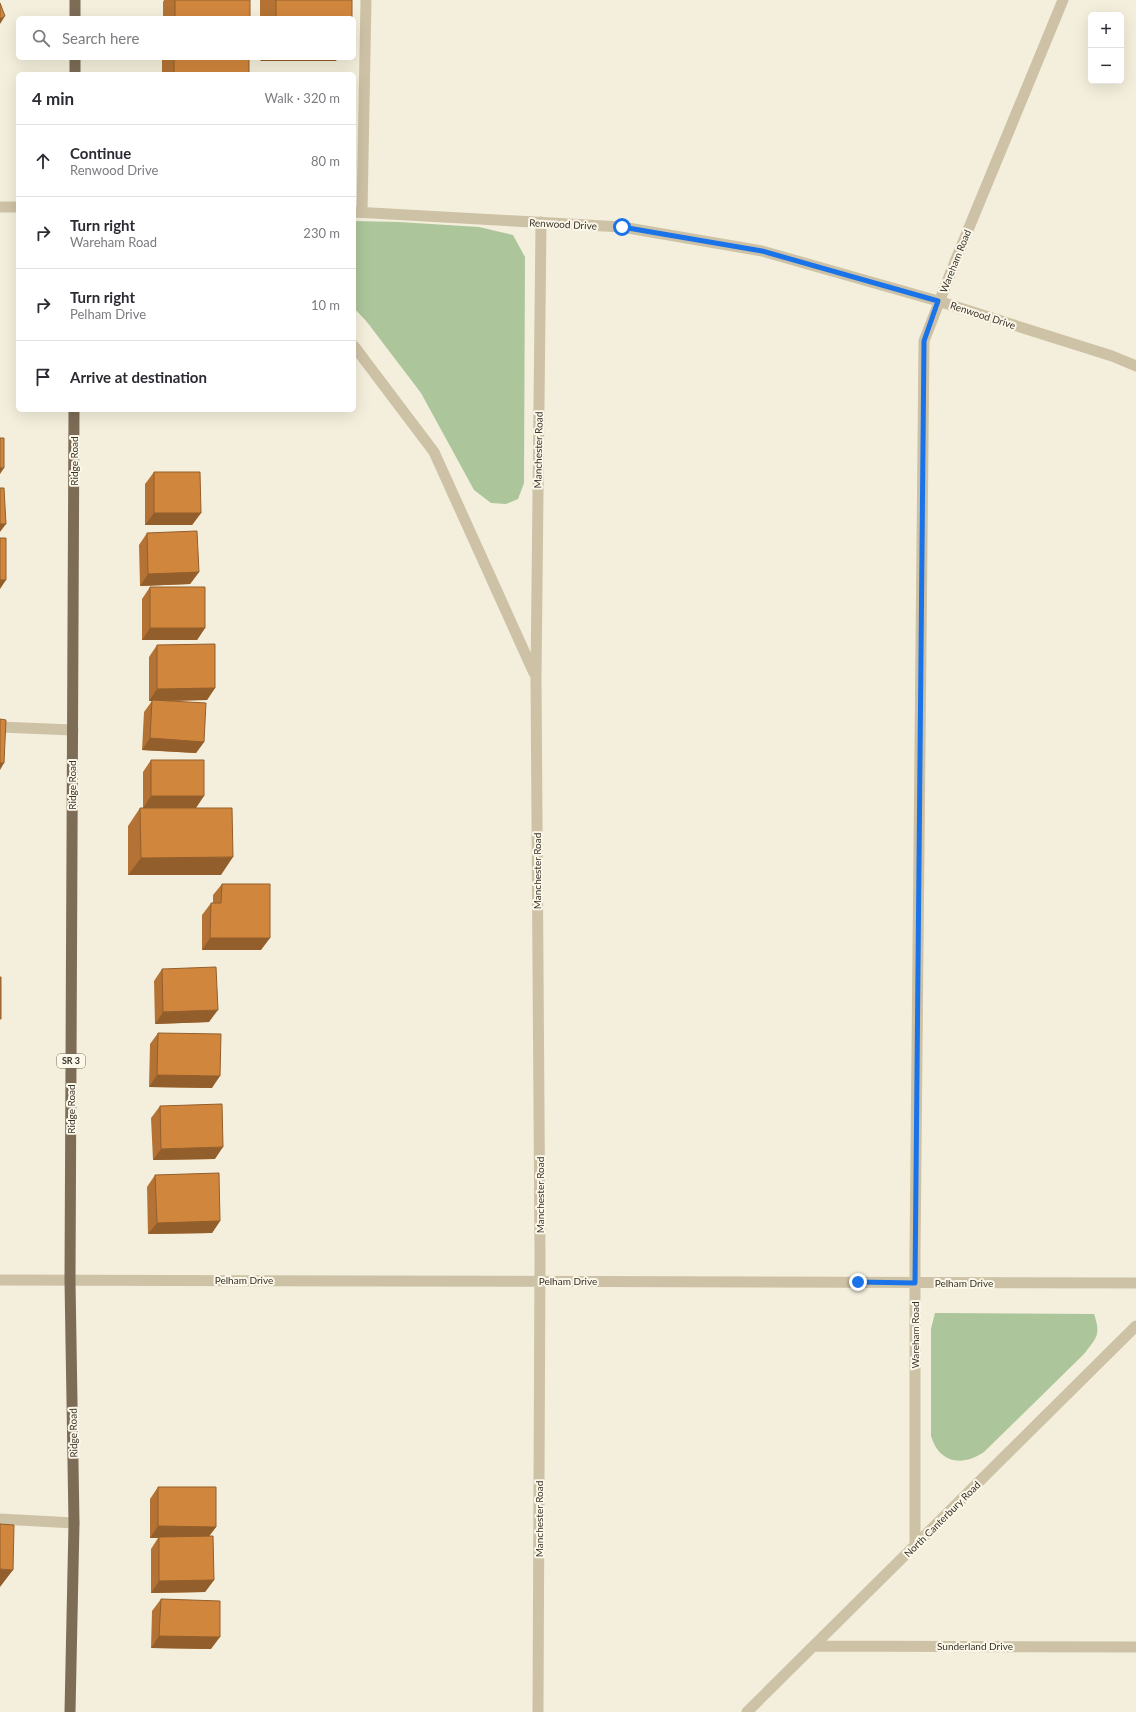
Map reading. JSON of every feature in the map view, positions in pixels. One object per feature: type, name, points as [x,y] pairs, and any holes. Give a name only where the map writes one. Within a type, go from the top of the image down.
[{"type":"main road","points":[[75,0],[75,16]]},
{"type":"main road","points":[[75,60],[75,72]]},
{"type":"main road","name":"Ridge Road","points":[[70,1712],[74,1523],[70,1281],[74,412]]},
{"type":"street","points":[[358,212],[366,0]]},
{"type":"street","name":"Wareham Road","points":[[915,1546],[915,1283],[924,341],[938,301],[1063,0]]},
{"type":"street","points":[[0,207],[16,207]]},
{"type":"street","name":"Renwood Drive","points":[[358,212],[622,227],[762,251],[938,301],[1112,356],[1136,366]]},
{"type":"street","name":"Manchester Road","points":[[538,1712],[540,1281],[536,677],[541,222]]},
{"type":"street","name":"Manchester Road","points":[[356,349],[434,452],[536,677]]},
{"type":"street","points":[[0,727],[73,730]]},
{"type":"street","name":"Pelham Drive","points":[[0,1280],[1136,1283]]},
{"type":"street","name":"North Canterbury Road","points":[[747,1712],[1136,1326]]},
{"type":"street","points":[[0,1519],[74,1523]]},
{"type":"street","name":"Sunderland Drive","points":[[815,1646],[1136,1647]]},
{"type":"green space","points":[[356,221],[479,227],[513,235],[525,257],[524,483],[518,499],[506,504],[491,503],[474,490],[421,393],[367,322],[356,310]]},
{"type":"green space","points":[[935,1313],[1094,1314],[1097,1331],[1095,1339],[1084,1354],[984,1452],[968,1460],[960,1461],[945,1457],[935,1445],[931,1436],[931,1329]]},
{"type":"building","points":[[175,0],[250,0],[250,16],[175,16]]},
{"type":"building","points":[[276,0],[352,0],[352,16],[276,16]]},
{"type":"building","points":[[0,3],[5,16],[0,19]]},
{"type":"building","points":[[174,60],[249,60],[249,72],[174,72]]},
{"type":"building","points":[[0,438],[4,438],[4,468],[0,468]]},
{"type":"building","points":[[154,472],[200,472],[201,513],[154,513]]},
{"type":"building","points":[[0,488],[4,488],[6,524],[0,524]]},
{"type":"building","points":[[197,531],[199,572],[148,574],[147,533]]},
{"type":"building","points":[[0,538],[6,538],[6,580],[0,580]]},
{"type":"building","points":[[150,587],[205,587],[205,628],[150,628]]},
{"type":"building","points":[[215,644],[215,688],[157,689],[157,645]]},
{"type":"building","points":[[152,700],[206,703],[204,742],[150,738]]},
{"type":"building","points":[[0,719],[6,720],[4,763],[0,763]]},
{"type":"building","points":[[151,760],[204,760],[204,796],[151,796]]},
{"type":"building","points":[[140,808],[232,808],[233,857],[141,858]]},
{"type":"building","points":[[222,884],[270,884],[270,938],[210,938],[211,903],[221,903]]},
{"type":"building","points":[[216,967],[218,1010],[163,1012],[162,969]]},
{"type":"building","points":[[1,977],[1,1019],[0,1019]]},
{"type":"building","points":[[158,1033],[221,1034],[220,1076],[157,1075]]},
{"type":"building","points":[[222,1104],[223,1147],[161,1149],[160,1106]]},
{"type":"building","points":[[219,1173],[220,1221],[157,1223],[155,1175]]},
{"type":"building","points":[[158,1487],[216,1487],[216,1527],[158,1526]]},
{"type":"building","points":[[0,1524],[14,1525],[13,1570],[0,1569]]},
{"type":"building","points":[[213,1536],[214,1580],[159,1581],[159,1537]]},
{"type":"building","points":[[161,1599],[220,1601],[220,1637],[159,1636]]},
{"type":"route","points":[[622,227],[762,251],[938,301],[924,341],[915,1283],[858,1282]]}]
